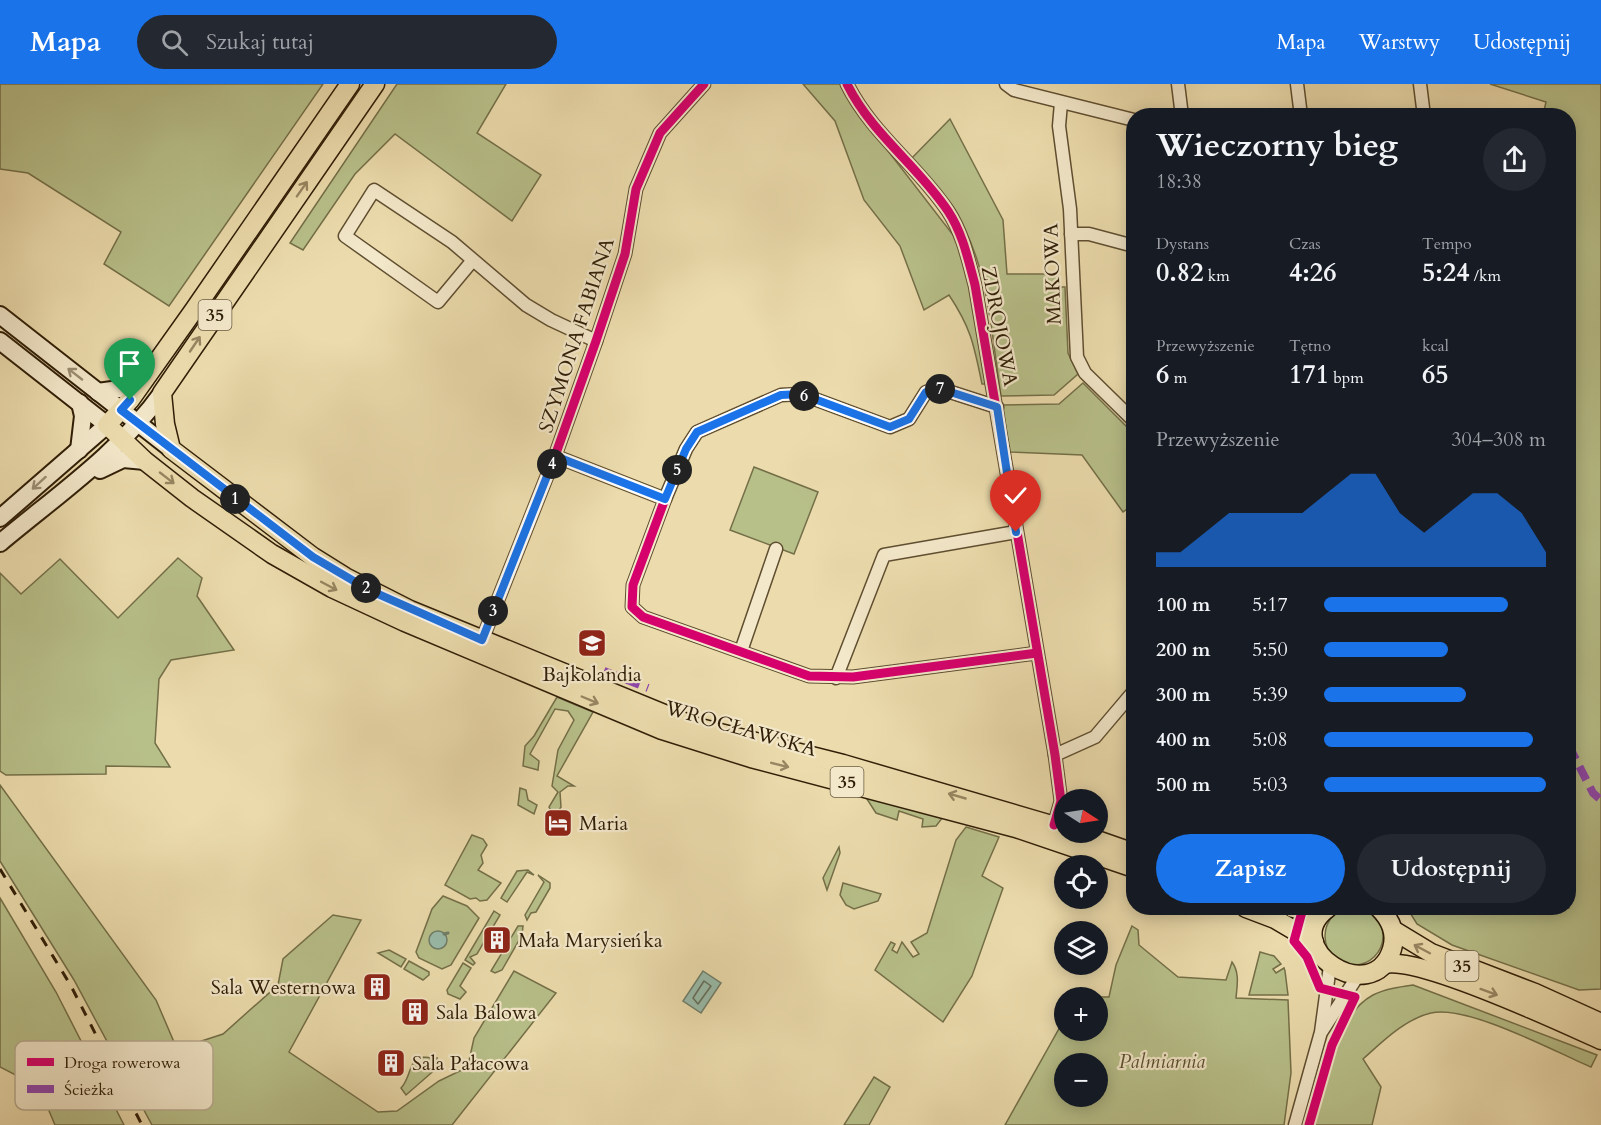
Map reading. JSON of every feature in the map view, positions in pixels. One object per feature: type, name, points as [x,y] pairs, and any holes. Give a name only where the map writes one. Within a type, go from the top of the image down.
[{"type":"main road","name":"35","points":[[107,425],[156,364],[350,84]]},
{"type":"main road","name":"35","points":[[138,423],[162,393],[375,84]]},
{"type":"main road","points":[[252,225],[269,237]]},
{"type":"main road","name":"WROCŁAWSKA","points":[[0,315],[287,540],[337,572],[410,610],[696,727],[852,767],[1054,825]]},
{"type":"main road","name":"WROCŁAWSKA","points":[[0,341],[107,425],[144,461],[221,519],[272,554],[332,588],[405,622],[662,730],[742,755],[1016,828],[1126,865]]},
{"type":"main road","points":[[98,392],[131,386],[156,364]]},
{"type":"main road","points":[[162,393],[165,424],[171,449]]},
{"type":"main road","points":[[79,450],[83,416],[80,403]]},
{"type":"main road","points":[[0,543],[77,480],[138,423]]},
{"type":"main road","points":[[0,518],[107,425]]},
{"type":"main road","points":[[77,480],[115,461],[144,461]]},
{"type":"main road","points":[[1104,843],[1126,851]]},
{"type":"main road","points":[[1264,915],[1314,942],[1330,966],[1345,973],[1359,974]]},
{"type":"main road","points":[[1314,942],[1316,922],[1321,915]]},
{"type":"main road","name":"35","points":[[1383,915],[1393,930],[1431,953],[1597,1018]]},
{"type":"main road","points":[[1384,964],[1393,946],[1393,930]]},
{"type":"main road","name":"35","points":[[1359,974],[1384,964],[1400,963],[1422,968],[1531,1008],[1601,1040]]},
{"type":"street","name":"SZYMONA FABIANA","points":[[482,640],[555,456],[596,341],[625,254],[640,180],[660,133],[704,84]]},
{"type":"street","name":"ZDROJOWA","points":[[847,84],[854,99],[882,135],[948,211],[963,240],[975,285],[997,407],[1059,789]]},
{"type":"street","points":[[1178,84],[1181,108]]},
{"type":"street","points":[[1297,84],[1300,108]]},
{"type":"street","points":[[1420,84],[1423,108]]},
{"type":"street","points":[[1010,87],[1062,103],[1126,118]]},
{"type":"street","name":"MAKOWA","points":[[1062,103],[1059,126],[1071,234],[1077,357],[1085,374],[1126,413]]},
{"type":"street","points":[[473,260],[438,302],[345,236],[374,190],[452,242],[526,305],[596,341]]},
{"type":"street","points":[[1071,234],[1089,234],[1126,244]]},
{"type":"street","points":[[997,407],[938,388],[926,392],[909,419],[890,427],[801,394],[781,395],[697,432],[686,449],[665,499],[633,585],[632,607],[644,617],[808,676],[836,678],[1037,653]]},
{"type":"street","points":[[555,456],[665,499]]},
{"type":"street","points":[[836,678],[884,555],[1016,532]]},
{"type":"street","points":[[741,651],[776,549]]},
{"type":"street","points":[[1054,755],[1095,737],[1108,725],[1126,701]]},
{"type":"street","points":[[1295,1125],[1321,1032],[1329,990],[1330,966]]},
{"type":"street","points":[[1321,1032],[1359,974]]},
{"type":"street","points":[[1531,1008],[1571,1019],[1597,1018]]},
{"type":"green space","points":[[0,84],[323,84],[169,306],[104,264],[121,232],[28,173],[0,169]]},
{"type":"green space","points":[[397,84],[506,84],[477,133],[541,175],[512,221],[395,134],[355,174],[303,250],[290,243]]},
{"type":"green space","points":[[803,84],[842,84],[878,138],[957,240],[970,286],[987,384],[982,384],[971,337],[949,295],[924,310],[900,246],[864,200],[835,121]]},
{"type":"green space","points":[[1490,84],[1601,84],[1601,989],[1579,990],[1452,945],[1417,924],[1411,915],[1576,915],[1576,108],[1545,108],[1546,102]]},
{"type":"green space","points":[[950,119],[1003,220],[1007,274],[1058,274],[1058,287],[1065,287],[1068,353],[1078,374],[1054,395],[1001,396],[991,322],[981,272],[973,248],[950,205],[910,160]]},
{"type":"green space","points":[[1083,383],[1126,426],[1126,510],[1123,512],[1082,455],[1009,452],[1003,405],[1059,404]]},
{"type":"green space","points":[[754,467],[818,492],[794,554],[730,530]]},
{"type":"green space","points":[[178,558],[202,578],[197,596],[234,650],[171,660],[159,679],[155,743],[170,767],[106,766],[106,774],[6,775],[0,771],[0,573],[21,594],[60,559],[118,618]]},
{"type":"green space","points":[[557,697],[593,712],[557,776],[574,786],[568,786],[560,792],[561,807],[555,817],[549,807],[558,792],[552,786],[558,750],[574,720],[568,711],[555,709],[530,754],[539,761],[538,770],[523,766],[525,746],[534,736]]},
{"type":"green space","points":[[0,785],[156,1000],[174,1041],[107,1041],[74,980],[0,861]]},
{"type":"green space","points":[[520,788],[526,790],[528,800],[537,805],[534,814],[518,805]]},
{"type":"green space","points":[[865,796],[943,817],[936,826],[922,827],[923,819],[899,811],[897,820],[876,813]]},
{"type":"green space","points":[[966,827],[999,837],[982,876],[1003,888],[972,976],[943,1022],[875,970],[891,942],[895,944],[892,950],[897,953],[902,942],[913,957],[919,954],[911,942],[927,933],[956,840]]},
{"type":"green space","points":[[472,835],[483,839],[487,845],[481,855],[483,863],[478,870],[501,883],[487,900],[470,899],[445,885]]},
{"type":"green space","points":[[839,847],[840,853],[827,890],[823,878]]},
{"type":"green space","points":[[528,870],[534,875],[527,872],[507,902],[501,898],[517,871]]},
{"type":"green space","points":[[538,875],[550,883],[550,888],[536,912],[531,913],[527,920],[525,915],[544,882]]},
{"type":"green space","points":[[843,883],[881,894],[878,901],[854,909],[846,905],[840,895]]},
{"type":"green space","points":[[443,896],[467,906],[479,918],[451,965],[442,969],[419,958],[416,952],[432,909]]},
{"type":"green space","points":[[0,898],[56,992],[81,1041],[15,1041],[15,1075],[0,1067]]},
{"type":"green space","points":[[494,911],[500,915],[477,954],[470,957],[475,963],[473,965],[465,960]]},
{"type":"green space","points":[[333,915],[361,920],[289,1052],[378,1112],[397,1111],[439,1081],[464,1069],[469,1061],[474,1038],[514,971],[556,993],[452,1125],[152,1125],[144,1110],[213,1110],[213,1041],[202,1041],[223,1034],[278,985],[283,959]]},
{"type":"green space","points":[[1335,915],[1373,915],[1382,930],[1381,947],[1365,963],[1354,965],[1343,963],[1327,947],[1325,936],[1327,925]]},
{"type":"green space","points":[[518,926],[523,926],[522,935],[502,970],[495,973],[491,971]]},
{"type":"green space","name":"Palmiarnia","points":[[1132,926],[1138,930],[1139,945],[1178,977],[1226,980],[1232,962],[1237,975],[1236,998],[1288,1000],[1291,1073],[1284,1125],[1005,1125],[1054,1038],[1054,1041],[1108,1041],[1109,997],[1116,965]]},
{"type":"green space","points":[[389,950],[406,959],[401,967],[378,953]]},
{"type":"green space","points":[[1260,952],[1274,956],[1281,964],[1273,969],[1276,973],[1284,968],[1288,995],[1249,995]]},
{"type":"green space","points":[[409,961],[429,972],[429,975],[423,980],[404,969]]},
{"type":"green space","points":[[463,963],[471,968],[460,986],[466,992],[460,999],[448,994],[447,990]]},
{"type":"green space","points":[[1413,985],[1597,1055],[1591,1067],[1488,1022],[1447,1012],[1431,1013],[1403,1026],[1363,1059],[1381,1087],[1372,1125],[1311,1125],[1325,1072],[1339,1035],[1349,1018],[1373,995]]},
{"type":"green space","points":[[420,1057],[437,1058],[438,1067],[406,1095],[401,1088],[413,1064]]},
{"type":"green space","points":[[874,1077],[890,1087],[869,1125],[844,1125]]},
{"type":"green space","points":[[49,1110],[116,1110],[124,1125],[55,1125]]},
{"type":"water","points":[[438,931],[444,934],[447,940],[444,946],[438,949],[432,946],[429,940],[432,934]]},
{"type":"water","points":[[703,971],[721,983],[701,1013],[683,1001]]},
{"type":"waterway","points":[[444,934],[448,933]]},
{"type":"waterway","points":[[1306,1125],[1319,1074]]},
{"type":"railway","points":[[0,869],[71,986],[99,1041]]},
{"type":"railway","points":[[134,1110],[142,1125]]},
{"type":"marked path","points":[[604,671],[648,688]]},
{"type":"marked path","points":[[1576,760],[1593,793],[1601,800]]},
{"type":"cycle path","points":[[482,640],[555,456],[596,341],[625,254],[636,189],[660,133],[704,84]]},
{"type":"cycle path","points":[[847,84],[869,118],[948,211],[958,229],[967,256],[975,285],[1059,789]]},
{"type":"cycle path","points":[[555,456],[665,499],[633,585],[632,607],[643,617],[809,676],[853,677],[1037,653]]},
{"type":"cycle path","points":[[1301,915],[1294,941],[1307,957],[1320,988],[1355,997],[1332,1045],[1309,1125]]},
{"type":"place","name":"Bajkolandia","points":[[592,643]]},
{"type":"place","name":"Maria","points":[[558,823]]},
{"type":"place","name":"Mała Marysieńka","points":[[497,940]]},
{"type":"place","name":"Sala Westernowa","points":[[377,987]]},
{"type":"place","name":"Sala Balowa","points":[[415,1012]]},
{"type":"place","name":"Sala Pałacowa","points":[[391,1063]]},
{"type":"route","points":[[130,400],[121,410],[287,540],[369,590],[482,640],[555,456],[665,499],[686,449],[697,432],[781,395],[801,394],[890,427],[909,419],[926,392],[938,388],[997,407],[1016,532]]}]
